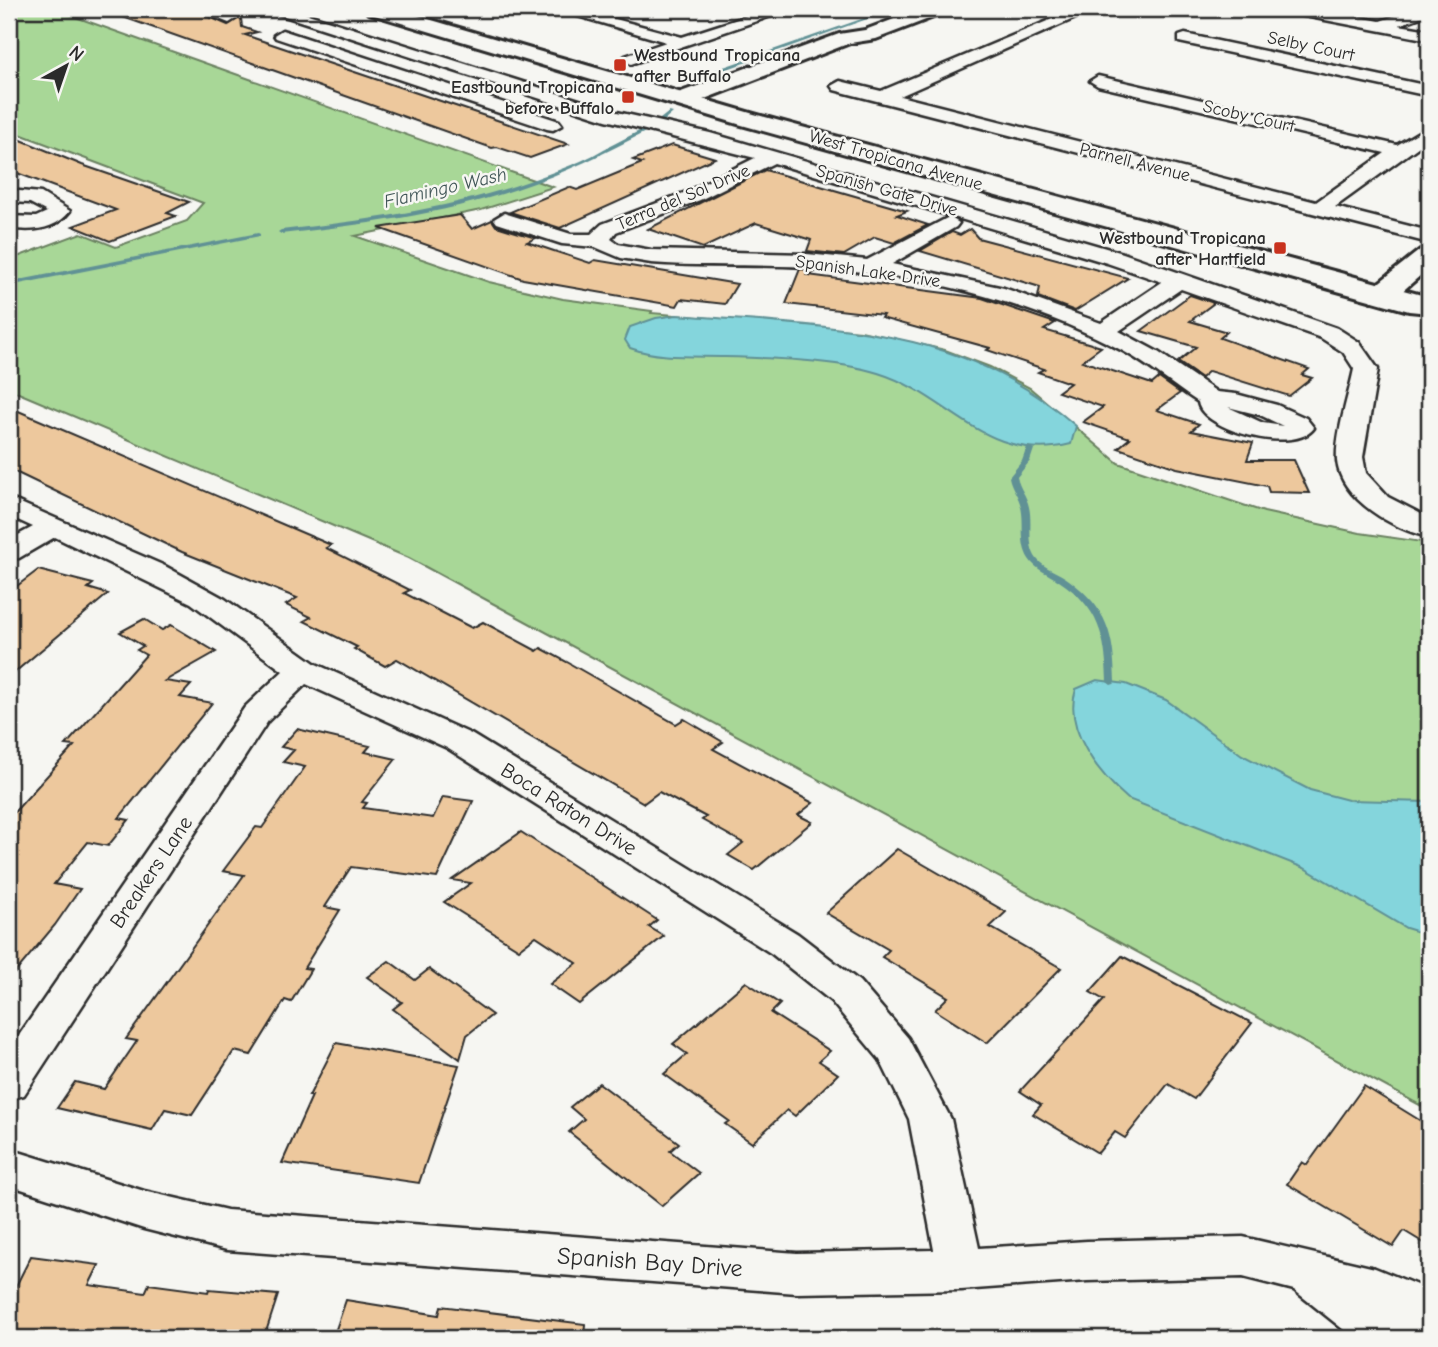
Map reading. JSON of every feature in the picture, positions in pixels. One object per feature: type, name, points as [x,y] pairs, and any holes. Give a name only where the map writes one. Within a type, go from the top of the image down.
[{"type":"main road","points":[[691,103],[864,42],[869,35],[937,9]]},
{"type":"main road","name":"West Tropicana Avenue","points":[[385,12],[691,103],[1426,308]]},
{"type":"main road","points":[[1381,295],[1429,256]]},
{"type":"street","points":[[202,9],[229,18]]},
{"type":"street","name":"Spanish Gate Drive","points":[[277,9],[612,116],[772,157],[1181,279],[1315,327],[1341,340],[1358,354],[1366,376],[1350,466],[1358,485]]},
{"type":"street","points":[[385,12],[415,9]]},
{"type":"street","points":[[562,9],[682,42]]},
{"type":"street","points":[[582,15],[601,9]]},
{"type":"street","points":[[631,60],[784,9]]},
{"type":"street","points":[[883,97],[1087,9]]},
{"type":"street","points":[[1294,9],[1429,35]]},
{"type":"street","points":[[1382,26],[1429,9]]},
{"type":"street","points":[[337,28],[289,37],[553,125]]},
{"type":"street","name":"Selby Court","points":[[1185,39],[1429,92]]},
{"type":"street","name":"Scoby Court","points":[[1098,82],[1400,152]]},
{"type":"street","name":"Parnell Avenue","points":[[840,86],[1429,237]]},
{"type":"street","points":[[525,115],[565,100]]},
{"type":"street","points":[[1319,209],[1429,131]]},
{"type":"street","name":"Terra del Sol Drive","points":[[600,241],[601,234],[609,228],[693,196],[772,157]]},
{"type":"street","points":[[9,196],[34,197],[60,211],[54,217],[39,222],[9,222]]},
{"type":"street","name":"Spanish Lake Drive","points":[[504,219],[569,240],[600,241],[606,247],[620,252],[673,258],[795,261],[869,268],[987,291],[1103,332],[1154,359],[1211,400]]},
{"type":"street","points":[[869,268],[948,223]]},
{"type":"street","points":[[1103,332],[1181,279]]},
{"type":"street","points":[[1358,485],[1390,500],[1429,512]]},
{"type":"street","points":[[1358,485],[1392,512],[1429,529]]},
{"type":"street","name":"Boca Raton Drive","points":[[9,506],[199,596],[304,670],[349,692],[407,714],[459,740],[785,944],[845,990],[894,1049],[914,1083],[930,1119],[961,1270]]},
{"type":"street","points":[[9,552],[54,526]]},
{"type":"street","name":"Breakers Lane","points":[[9,1083],[256,714],[278,690],[304,670]]},
{"type":"street","name":"Spanish Bay Drive","points":[[9,1167],[57,1180],[149,1214],[227,1230],[797,1273],[961,1270],[1213,1255],[1272,1262],[1300,1269],[1375,1289],[1429,1312]]},
{"type":"street","name":"Spanish Bay Drive","points":[[1300,1269],[1376,1327],[1397,1338]]},
{"type":"green space","points":[[9,9],[53,9],[553,187],[481,210],[355,236],[489,282],[563,299],[652,311],[651,313],[861,331],[945,350],[990,367],[1030,388],[1118,463],[1264,512],[1360,533],[1429,543],[1429,1110],[409,558],[9,389],[9,260],[81,233],[116,247],[187,221],[203,203],[9,130]]},
{"type":"water","points":[[677,315],[837,328],[888,336],[937,349],[986,367],[1032,392],[1076,426],[1071,444],[1041,448],[1015,445],[992,437],[903,383],[861,369],[823,362],[781,359],[665,355],[630,348],[625,340],[630,327],[656,318]]},
{"type":"water","points":[[1097,680],[1126,684],[1166,700],[1242,755],[1310,790],[1348,800],[1429,802],[1429,935],[1406,928],[1304,868],[1128,799],[1095,764],[1079,735],[1075,720],[1073,704],[1076,689]]},
{"type":"building","points":[[113,9],[191,9],[228,25],[239,17],[222,9],[240,9],[242,27],[257,32],[245,35],[568,144],[530,158],[497,147],[492,148],[112,13]]},
{"type":"building","points":[[9,135],[82,165],[189,202],[167,213],[176,216],[110,241],[73,226],[116,210],[9,170]]},
{"type":"building","points":[[672,145],[715,158],[560,228],[510,212],[569,187],[577,190],[642,163],[633,160]]},
{"type":"building","points":[[765,170],[907,211],[897,215],[928,225],[894,243],[875,237],[844,255],[807,251],[811,240],[756,223],[703,248],[648,229]]},
{"type":"building","points":[[460,215],[472,229],[492,220],[496,226],[536,238],[527,242],[590,263],[595,260],[737,284],[725,304],[681,299],[677,306],[523,279],[379,228]]},
{"type":"building","points":[[970,229],[978,238],[1128,278],[1075,311],[1038,297],[1040,287],[920,251],[952,232],[960,235]]},
{"type":"building","points":[[800,269],[817,271],[808,275],[982,298],[1055,323],[1044,330],[1101,347],[1082,361],[1152,384],[1159,378],[1180,393],[1157,410],[1199,424],[1191,431],[1253,443],[1247,460],[1294,460],[1309,493],[1269,492],[1267,486],[1177,468],[1118,448],[1130,438],[1083,422],[1103,407],[1058,392],[1070,383],[1038,372],[1044,369],[987,350],[990,348],[881,318],[883,315],[786,304]]},
{"type":"building","points":[[1190,295],[1214,303],[1190,321],[1227,332],[1220,338],[1309,369],[1302,375],[1312,378],[1289,396],[1209,371],[1201,378],[1178,362],[1196,347],[1141,331]]},
{"type":"building","points":[[9,407],[331,545],[326,548],[410,590],[404,593],[472,628],[483,622],[537,651],[541,648],[676,724],[684,719],[723,742],[713,749],[813,803],[798,815],[812,822],[754,870],[728,855],[743,843],[702,820],[706,817],[659,792],[644,803],[397,659],[385,666],[354,649],[357,647],[304,621],[311,617],[286,605],[297,598],[182,552],[9,469]]},
{"type":"building","points":[[38,570],[93,584],[88,588],[108,594],[9,677],[9,592]]},
{"type":"building","points":[[144,619],[162,630],[171,625],[216,652],[165,681],[191,685],[180,697],[212,703],[119,818],[129,820],[108,846],[88,842],[54,884],[80,889],[55,925],[9,980],[9,818],[74,746],[66,745],[146,655],[137,650],[143,646],[120,632]]},
{"type":"building","points":[[297,729],[370,746],[365,752],[396,759],[362,802],[367,803],[363,808],[433,818],[443,797],[473,801],[437,878],[351,867],[325,907],[340,910],[304,968],[311,969],[291,1002],[285,1000],[251,1055],[234,1051],[192,1115],[165,1109],[152,1130],[57,1108],[75,1082],[104,1089],[137,1041],[126,1039],[244,875],[223,871],[256,827],[262,828],[305,767],[283,762],[294,750],[281,747]]},
{"type":"building","points":[[521,832],[657,920],[649,927],[664,936],[579,1004],[550,984],[577,963],[536,936],[519,949],[444,902],[471,883],[452,880]]},
{"type":"building","points":[[897,849],[1006,912],[990,927],[1061,968],[987,1043],[935,1010],[948,997],[882,957],[889,950],[826,913]]},
{"type":"building","points":[[1122,956],[1252,1023],[1194,1099],[1168,1084],[1125,1138],[1115,1132],[1098,1153],[1033,1114],[1041,1105],[1020,1091],[1104,1000],[1090,992]]},
{"type":"building","points":[[389,961],[415,980],[429,969],[492,1015],[467,1035],[460,1059],[393,1009],[402,1002],[367,977]]},
{"type":"building","points":[[746,982],[780,1004],[771,1013],[830,1051],[819,1061],[838,1074],[795,1116],[787,1110],[752,1143],[725,1124],[729,1121],[664,1074],[687,1054],[673,1044]]},
{"type":"building","points":[[336,1043],[459,1065],[419,1183],[282,1163],[312,1096],[309,1096]]},
{"type":"building","points":[[599,1083],[679,1143],[670,1151],[699,1173],[662,1206],[569,1132],[584,1119],[570,1107]]},
{"type":"building","points":[[1364,1086],[1429,1126],[1429,1246],[1404,1231],[1393,1247],[1287,1184],[1302,1162],[1307,1165]]},
{"type":"building","points":[[31,1256],[99,1265],[89,1285],[145,1293],[149,1284],[208,1292],[209,1289],[278,1295],[264,1338],[9,1338],[9,1300]]},
{"type":"building","points":[[346,1300],[439,1315],[441,1306],[585,1324],[584,1338],[333,1338]]},
{"type":"waterway","name":"Flamingo Wash","points":[[705,80],[717,71],[893,9]]},
{"type":"waterway","name":"Flamingo Wash","points":[[662,120],[671,113]]},
{"type":"waterway","name":"Flamingo Wash","points":[[281,232],[378,220],[470,201],[558,172],[647,129]]},
{"type":"waterway","name":"Flamingo Wash","points":[[9,284],[258,235]]},
{"type":"waterway","points":[[1030,449],[1026,461],[1013,477],[1025,506],[1030,553],[1039,566],[1078,591],[1097,612],[1107,636],[1111,682]]},
{"type":"place","name":"Westbound Tropicana after Buffalo","points":[[620,65]]},
{"type":"place","name":"Eastbound Tropicana before Buffalo","points":[[628,97]]},
{"type":"place","name":"Westbound Tropicana after Hartfield","points":[[1280,248]]}]
